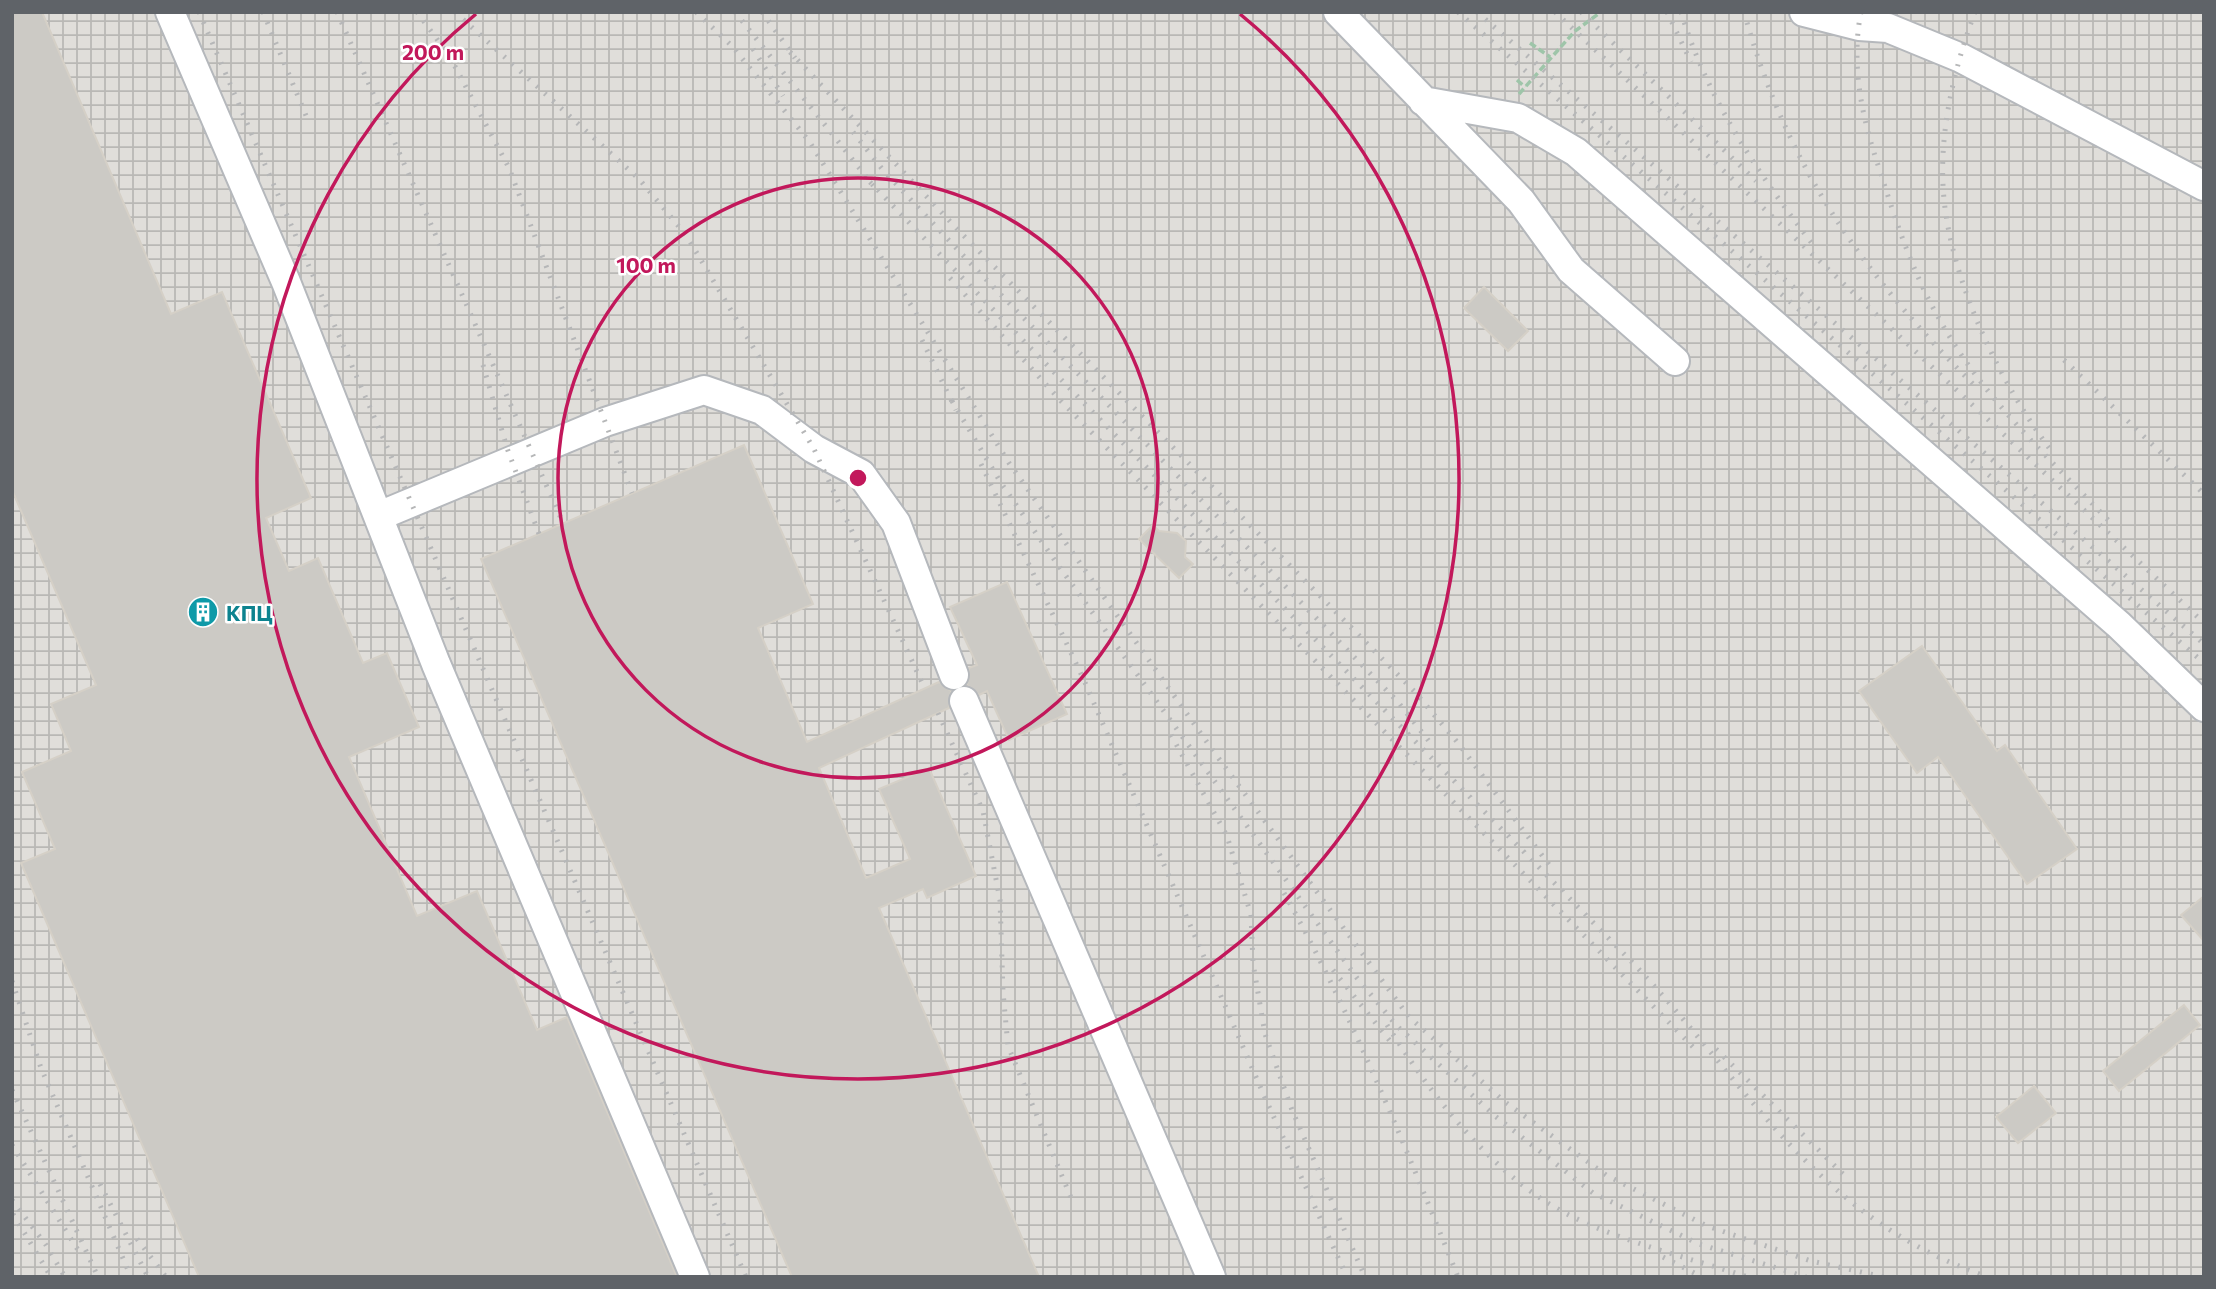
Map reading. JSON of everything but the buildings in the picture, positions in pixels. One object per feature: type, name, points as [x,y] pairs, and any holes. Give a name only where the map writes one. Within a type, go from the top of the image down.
[{"type":"lane","points":[[170,12],[286,282],[436,664],[695,1277]]},
{"type":"lane","points":[[1338,12],[1521,201],[1572,270],[1675,361]]},
{"type":"lane","points":[[1804,12],[1855,19],[1888,28],[1961,58],[2204,187]]},
{"type":"lane","points":[[1423,101],[1518,118],[1576,152],[2119,625],[2204,706]]},
{"type":"lane","points":[[379,516],[605,422],[704,390],[762,411],[814,449],[861,474],[896,523],[954,676]]},
{"type":"lane","points":[[964,701],[1211,1277]]},
{"type":"path","points":[[1518,118],[1520,93],[1550,57],[1588,19],[1601,12]]},
{"type":"path","points":[[1530,43],[1550,57]]},
{"type":"path","points":[[1517,80],[1525,87]]},
{"type":"shaded area","points":[[12,12],[2204,12],[2204,1277],[12,1277]]},
{"type":"railway","points":[[199,12],[746,1277]]},
{"type":"railway","points":[[263,12],[307,118]]},
{"type":"railway","points":[[337,12],[563,523]]},
{"type":"railway","points":[[417,12],[450,57],[509,168],[632,493]]},
{"type":"railway","points":[[455,12],[639,179],[686,235],[814,449],[925,689]]},
{"type":"railway","points":[[696,12],[732,46],[809,141],[1009,463],[1214,752],[1409,1017],[1505,1102],[1606,1175],[1707,1226],[1811,1261],[1884,1277]]},
{"type":"railway","points":[[735,12],[876,189]]},
{"type":"railway","points":[[762,12],[795,58]]},
{"type":"railway","points":[[1458,12],[2204,663]]},
{"type":"railway","points":[[1477,12],[2204,644]]},
{"type":"railway","points":[[1555,12],[2204,623]]},
{"type":"railway","points":[[1581,12],[1756,181]]},
{"type":"railway","points":[[1667,12],[1691,62]]},
{"type":"railway","points":[[1681,12],[1692,44],[1720,106],[1755,164],[1814,246]]},
{"type":"railway","points":[[1744,12],[1783,121],[1834,216],[1899,304],[1977,388]]},
{"type":"railway","points":[[1861,12],[1857,53],[1864,114],[1893,212],[1922,287],[1958,350],[1977,377],[2019,427],[2109,521]]},
{"type":"railway","points":[[1975,12],[1955,75],[1944,141],[1943,185],[1947,219],[1954,255],[1979,326],[2014,394],[2053,453]]},
{"type":"railway","points":[[753,49],[783,96]]},
{"type":"railway","points":[[790,52],[961,233],[1414,691],[1458,743],[1553,870]]},
{"type":"railway","points":[[853,132],[883,170],[973,266],[1398,702],[1432,745]]},
{"type":"railway","points":[[870,182],[1627,957],[1786,1141],[1828,1182],[1874,1219],[1927,1251],[1988,1277]]},
{"type":"railway","points":[[950,278],[1059,399],[1694,1048]]},
{"type":"railway","points":[[922,340],[956,410]]},
{"type":"railway","points":[[2064,360],[2204,494]]},
{"type":"railway","points":[[483,365],[507,448],[539,534]]},
{"type":"railway","points":[[952,401],[1001,483],[1058,565],[1357,978],[1397,1026],[1495,1116],[1593,1193],[1699,1244],[1806,1277]]},
{"type":"railway","points":[[981,464],[1083,678],[1266,1100],[1347,1277]]},
{"type":"railway","points":[[938,713],[983,811],[1000,900],[1008,1046],[1074,1205]]},
{"type":"railway","points":[[1171,735],[1227,836],[1251,915],[1253,963],[1265,1034],[1292,1110],[1365,1277]]},
{"type":"railway","points":[[1284,893],[1355,1034],[1398,1130],[1458,1277]]},
{"type":"railway","points":[[1333,970],[1390,1041]]},
{"type":"railway","points":[[12,981],[41,1068],[131,1277]]},
{"type":"railway","points":[[1387,1025],[1456,1121],[1519,1183],[1543,1200],[1590,1225],[1616,1235],[1748,1277]]},
{"type":"railway","points":[[1716,1049],[1843,1174]]},
{"type":"railway","points":[[12,1090],[98,1277]]},
{"type":"railway","points":[[12,1145],[78,1250]]},
{"type":"railway","points":[[100,1184],[148,1277]]},
{"type":"railway","points":[[12,1200],[46,1245],[65,1277]]},
{"type":"railway","points":[[13,1214],[51,1277]]},
{"type":"railway","points":[[137,1239],[166,1277]]},
{"type":"railway","points":[[1663,1257],[1702,1277]]},
{"type":"place","name":"КПЦ","points":[[203,612]]}]
